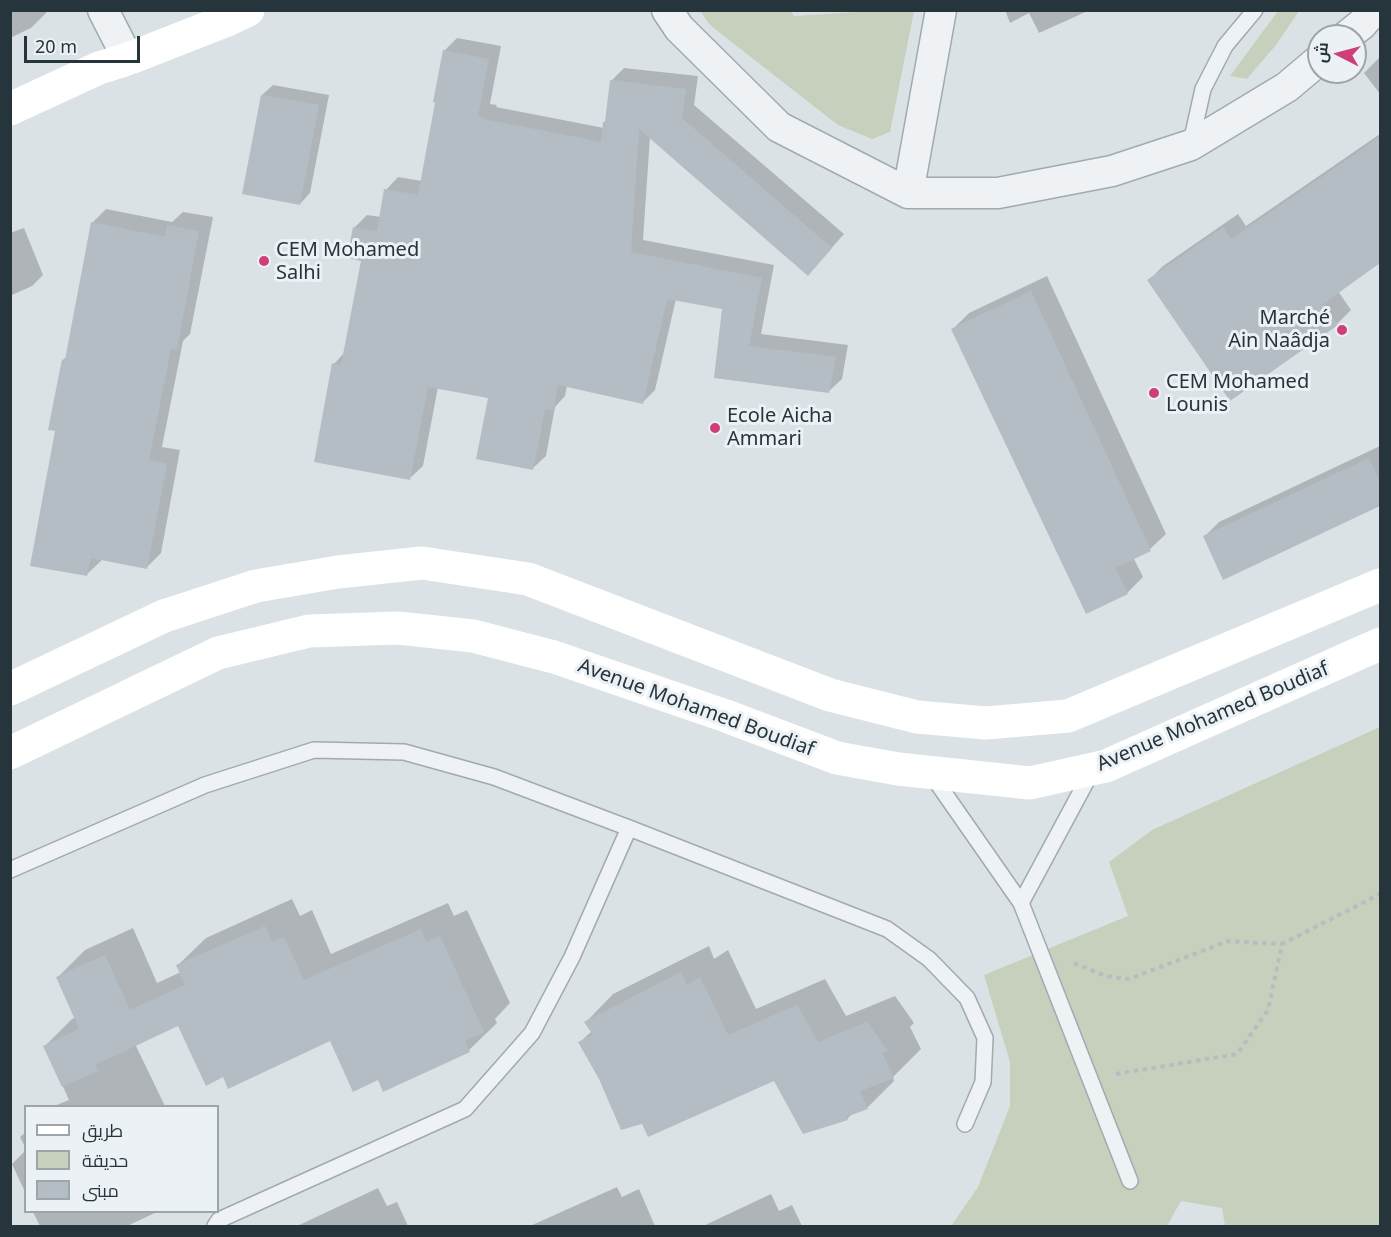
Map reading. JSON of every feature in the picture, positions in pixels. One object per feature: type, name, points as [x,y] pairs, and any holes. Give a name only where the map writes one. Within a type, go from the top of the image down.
[{"type":"main road","points":[[10,110],[99,68],[128,59],[248,10]]},
{"type":"main road","points":[[10,689],[164,616],[256,586],[338,572],[422,563],[528,579],[830,695],[917,717],[986,723],[1068,716],[1380,585]]},
{"type":"main road","name":"Avenue Mohamed Boudiaf","points":[[10,753],[218,653],[309,631],[398,628],[473,636],[554,657],[726,716],[837,758],[898,769],[1030,783],[1106,766],[1380,644]]},
{"type":"street","points":[[103,10],[128,59]]},
{"type":"street","points":[[667,10],[679,28],[779,127],[908,193],[998,194],[1112,171],[1191,145],[1287,87],[1307,70]]},
{"type":"street","points":[[908,193],[941,10]]},
{"type":"street","points":[[1362,24],[1374,10]]},
{"type":"lane","points":[[1191,145],[1203,89],[1225,46],[1255,10]]},
{"type":"lane","points":[[10,870],[205,785],[314,750],[404,752],[494,777],[887,929],[929,959],[967,998],[985,1038],[983,1082],[965,1124]]},
{"type":"lane","points":[[1021,903],[1092,770]]},
{"type":"lane","points":[[930,772],[1021,903],[1130,1181]]},
{"type":"lane","points":[[215,1227],[219,1220],[465,1109],[531,1033],[572,957],[629,828]]},
{"type":"path","points":[[1048,972],[1071,962],[1105,976],[1129,979],[1228,941],[1282,944],[1380,894]]},
{"type":"path","points":[[1090,1078],[1236,1054],[1268,1010],[1282,944]]},
{"type":"green space","points":[[700,11],[791,11],[794,16],[860,11],[914,11],[890,132],[872,139],[838,125],[711,26]]},
{"type":"green space","points":[[1278,11],[1299,11],[1276,45],[1247,79],[1230,76]]},
{"type":"green space","points":[[1380,727],[1380,1226],[1225,1226],[1222,1208],[1181,1201],[1167,1226],[951,1226],[978,1187],[1010,1106],[1010,1062],[984,975],[1128,916],[1109,862],[1152,830]]},
{"type":"building","points":[[443,50],[489,59],[478,116],[601,142],[610,80],[686,89],[682,118],[832,248],[808,276],[639,129],[631,252],[762,278],[749,346],[836,357],[829,393],[714,378],[722,309],[667,299],[643,404],[558,385],[553,411],[545,409],[533,470],[476,459],[488,398],[428,387],[410,480],[314,462],[332,363],[341,365],[361,261],[347,258],[353,227],[377,231],[384,189],[418,195]]},
{"type":"building","points":[[261,95],[319,105],[300,205],[242,194]]},
{"type":"building","points":[[1380,137],[1380,263],[1323,304],[1338,325],[1230,401],[1147,280],[1223,227],[1231,239]]},
{"type":"building","points":[[91,222],[165,237],[167,225],[199,231],[177,350],[171,348],[149,460],[167,464],[147,569],[91,558],[87,576],[30,566],[55,431],[48,430],[62,359],[64,365]]},
{"type":"building","points":[[1031,291],[1151,551],[1115,568],[1128,594],[1086,614],[951,329]]},
{"type":"building","points":[[1369,458],[1380,483],[1380,506],[1223,580],[1203,536]]},
{"type":"building","points":[[265,926],[272,942],[284,937],[304,980],[421,929],[426,942],[440,936],[484,1032],[465,1041],[470,1052],[383,1092],[378,1080],[353,1092],[330,1041],[228,1089],[223,1077],[206,1086],[178,1026],[95,1065],[98,1071],[62,1087],[43,1046],[79,1029],[56,977],[105,955],[130,1010],[185,985],[176,965]]},
{"type":"building","points":[[681,972],[687,985],[700,977],[728,1035],[797,1005],[818,1042],[867,1022],[888,1051],[882,1053],[894,1078],[860,1091],[868,1109],[846,1117],[848,1120],[803,1134],[774,1081],[648,1137],[642,1124],[621,1130],[599,1079],[578,1042],[593,1035],[584,1022]]},
{"type":"place","name":"CEM Mohamed Salhi","points":[[264,261]]},
{"type":"place","name":"Marché Ain Naâdja","points":[[1342,330]]},
{"type":"place","name":"CEM Mohamed Lounis","points":[[1154,393]]},
{"type":"place","name":"Ecole Aicha Ammari","points":[[715,428]]}]
